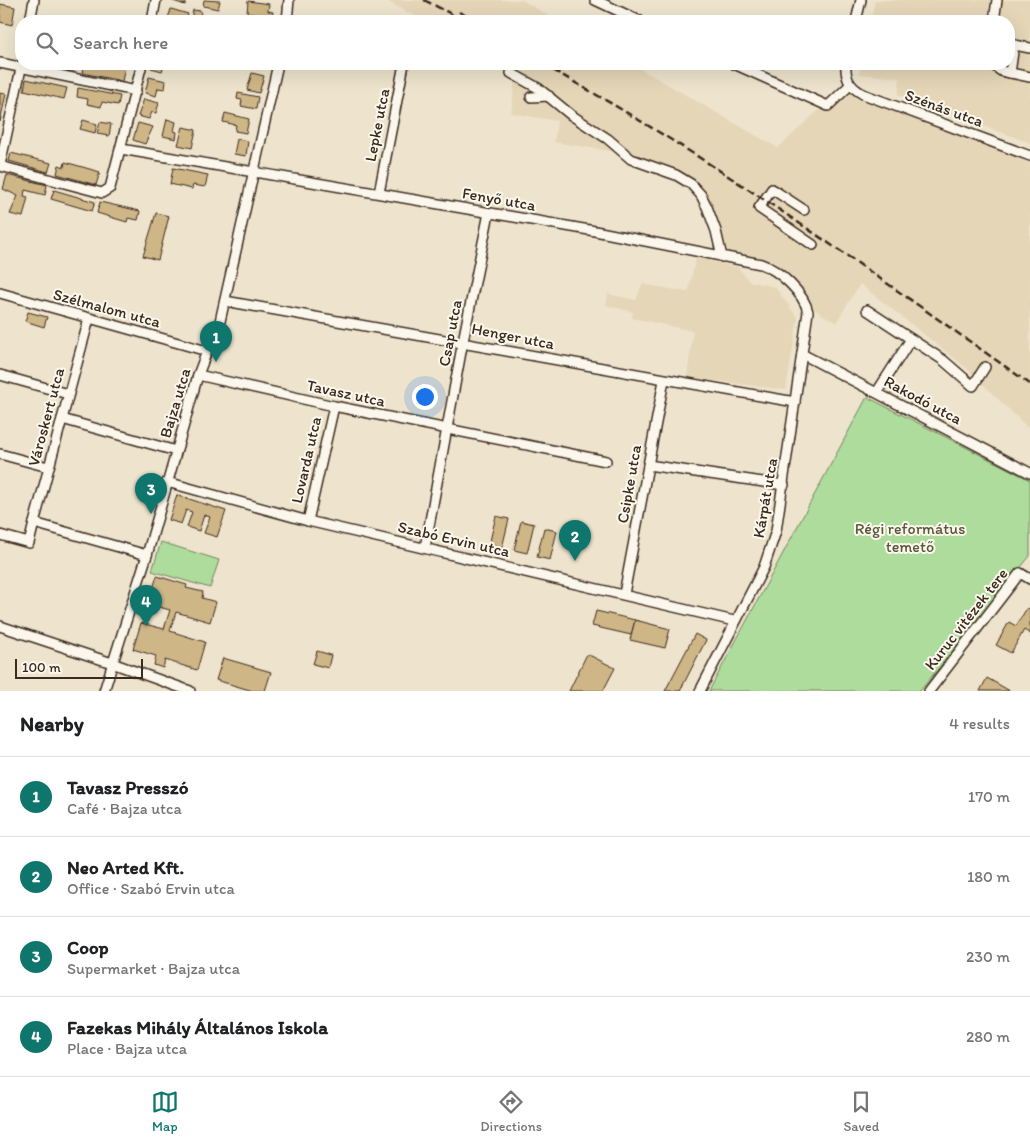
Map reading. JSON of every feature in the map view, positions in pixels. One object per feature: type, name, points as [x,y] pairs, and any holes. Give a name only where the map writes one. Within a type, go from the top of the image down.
[{"type":"street","points":[[31,15],[34,0]]},
{"type":"street","points":[[153,15],[156,0]]},
{"type":"street","points":[[289,15],[290,0]]},
{"type":"street","points":[[594,0],[627,15]]},
{"type":"street","points":[[857,15],[861,0]]},
{"type":"street","points":[[995,15],[997,0]]},
{"type":"street","points":[[1015,45],[1030,48]]},
{"type":"street","points":[[0,63],[15,65]]},
{"type":"street","points":[[21,70],[0,166],[102,193],[107,191],[121,149],[141,70]]},
{"type":"street","points":[[40,70],[136,91]]},
{"type":"street","name":"Bajza utca","points":[[104,691],[147,555],[198,375],[207,350],[216,339],[277,70]]},
{"type":"street","name":"Lepke utca","points":[[379,192],[403,70]]},
{"type":"street","points":[[747,70],[828,106],[850,86],[846,70]]},
{"type":"street","points":[[998,70],[1030,77]]},
{"type":"street","points":[[511,73],[549,96],[571,115],[608,139],[631,160],[676,175],[696,189],[708,207],[722,257]]},
{"type":"street","name":"Szénás utca","points":[[850,86],[863,94],[1030,156]]},
{"type":"street","points":[[531,97],[549,96]]},
{"type":"street","name":"Fenyő utca","points":[[121,149],[379,192],[595,231],[761,264],[772,268],[782,275],[807,308],[802,354]]},
{"type":"street","points":[[804,210],[772,189],[759,208],[813,245]]},
{"type":"street","name":"Csap utca","points":[[425,548],[463,341],[489,213]]},
{"type":"street","name":"Szélmalom utca","points":[[0,293],[207,350]]},
{"type":"street","name":"Henger utca","points":[[225,301],[463,341],[664,380],[795,402]]},
{"type":"street","points":[[867,310],[943,360],[973,386],[985,367]]},
{"type":"street","name":"Városkert utca","points":[[0,535],[29,543],[89,319]]},
{"type":"street","points":[[877,392],[911,339]]},
{"type":"street","name":"Rakodó utca","points":[[802,354],[1030,473]]},
{"type":"street","name":"Kárpát utca","points":[[700,691],[734,621],[764,567],[772,546],[780,517],[802,354]]},
{"type":"street","points":[[0,375],[68,394]]},
{"type":"street","name":"Tavasz utca","points":[[198,375],[334,406],[606,461]]},
{"type":"street","name":"Csipke utca","points":[[624,594],[664,380]]},
{"type":"street","name":"Lovarda utca","points":[[308,521],[334,406]]},
{"type":"street","points":[[62,419],[176,451]]},
{"type":"street","points":[[0,454],[48,467]]},
{"type":"street","points":[[648,465],[784,485]]},
{"type":"street","name":"Szabó Ervin utca","points":[[167,482],[308,521],[734,621]]},
{"type":"street","points":[[34,523],[147,555]]},
{"type":"street","name":"Kuruc vitézek tere","points":[[929,691],[1020,573],[1030,580]]},
{"type":"street","points":[[0,626],[190,691]]},
{"type":"shaded area","points":[[385,0],[522,0],[548,15],[413,15]]},
{"type":"shaded area","points":[[875,0],[1030,0],[1030,143],[898,95],[900,78],[859,74],[860,70],[1015,70],[1015,15],[872,15]]},
{"type":"shaded area","points":[[514,70],[642,70],[778,148],[821,108],[830,111],[849,93],[1030,163],[1030,430],[964,366],[860,284],[836,323],[814,309],[780,267],[773,262],[728,253],[709,199],[686,175],[628,154],[554,142],[557,121],[511,113],[516,71]]},
{"type":"shaded area","points":[[696,258],[738,267],[749,281],[775,287],[798,318],[786,390],[687,377],[693,331],[632,318],[633,312],[606,305],[608,294],[636,300],[642,284],[688,292]]},
{"type":"green space","name":"Régi református temető","points":[[867,397],[1030,480],[1030,556],[920,691],[709,691]]},
{"type":"green space","points":[[161,542],[219,560],[210,588],[152,571]]},
{"type":"building","points":[[170,0],[186,0],[185,5]]},
{"type":"building","points":[[204,0],[220,1],[218,9],[203,6]]},
{"type":"building","points":[[248,1],[269,4],[268,11],[273,12],[272,15],[247,13]]},
{"type":"building","points":[[0,4],[15,7],[12,25],[0,22]]},
{"type":"building","points":[[171,9],[188,14],[188,15],[169,15]]},
{"type":"building","points":[[193,10],[201,11],[200,15],[192,15]]},
{"type":"building","points":[[83,70],[124,70],[122,81],[82,73]]},
{"type":"building","points":[[252,73],[264,76],[259,93],[247,90]]},
{"type":"building","points":[[149,77],[166,81],[165,89],[158,88],[156,96],[145,93]]},
{"type":"building","points":[[26,79],[67,88],[64,99],[24,90]]},
{"type":"building","points":[[78,88],[120,96],[118,105],[102,102],[101,107],[87,104],[88,99],[77,97]]},
{"type":"building","points":[[0,93],[6,94],[0,122]]},
{"type":"building","points":[[238,93],[258,97],[256,109],[241,106],[242,100],[237,99]]},
{"type":"building","points":[[144,99],[159,103],[156,113],[152,112],[149,119],[138,116]]},
{"type":"building","points":[[225,113],[249,119],[246,133],[235,131],[236,125],[223,122]]},
{"type":"building","points":[[167,119],[176,122],[174,131],[177,132],[176,139],[163,136]]},
{"type":"building","points":[[83,120],[97,124],[95,133],[80,129]]},
{"type":"building","points":[[100,122],[111,124],[109,136],[97,134]]},
{"type":"building","points":[[138,123],[153,127],[145,144],[133,140]]},
{"type":"building","points":[[183,127],[196,130],[192,148],[178,145]]},
{"type":"building","points":[[237,139],[248,141],[246,156],[234,154]]},
{"type":"building","points":[[11,153],[51,163],[48,172],[9,161]]},
{"type":"building","points":[[65,162],[100,172],[96,185],[57,174],[59,165],[64,167]]},
{"type":"building","points":[[173,168],[208,175],[205,187],[193,185],[192,189],[170,184]]},
{"type":"building","points":[[7,175],[47,185],[45,195],[25,190],[24,196],[28,197],[23,217],[10,214],[18,196],[3,189]]},
{"type":"building","points":[[54,190],[95,202],[92,211],[51,199]]},
{"type":"building","points":[[100,202],[140,211],[138,220],[128,218],[127,222],[97,213]]},
{"type":"building","points":[[156,213],[169,216],[158,260],[143,256]]},
{"type":"building","points":[[28,312],[47,317],[44,327],[25,321]]},
{"type":"building","points":[[177,495],[226,511],[217,537],[204,533],[210,517],[204,515],[199,531],[187,527],[192,512],[186,510],[181,524],[169,520]]},
{"type":"building","points":[[496,516],[509,519],[502,548],[489,545]]},
{"type":"building","points":[[521,521],[534,524],[527,553],[514,550]]},
{"type":"building","points":[[544,528],[557,531],[550,560],[537,557]]},
{"type":"building","points":[[157,576],[187,585],[186,588],[203,592],[202,598],[216,602],[210,622],[176,612],[170,631],[205,642],[197,670],[165,660],[163,668],[154,665],[156,656],[133,649],[141,623],[164,629],[170,610],[148,604]]},
{"type":"building","points":[[1027,608],[1030,609],[1030,634],[1024,630],[1011,653],[996,645],[1009,622],[1016,626]]},
{"type":"building","points":[[596,611],[635,620],[631,635],[592,626]]},
{"type":"building","points":[[635,620],[670,629],[665,648],[630,640]]},
{"type":"building","points":[[695,634],[706,640],[680,691],[665,691]]},
{"type":"building","points":[[317,651],[331,655],[328,668],[313,664]]},
{"type":"building","points":[[587,654],[615,668],[603,691],[569,691]]},
{"type":"building","points":[[223,658],[271,672],[265,691],[253,691],[216,680]]},
{"type":"building","points":[[987,678],[1010,691],[980,691]]},
{"type":"railway","points":[[424,0],[453,15]]},
{"type":"railway","points":[[459,12],[465,15]]},
{"type":"railway","points":[[553,70],[606,100],[730,177],[851,258],[1030,384]]},
{"type":"place","name":"Tavasz Presszó","points":[[216,362]]},
{"type":"place","name":"Coop","points":[[151,514]]},
{"type":"place","name":"Neo Arted Kft.","points":[[575,561]]},
{"type":"place","name":"Fazekas Mihály Általános Iskola","points":[[146,626]]}]
